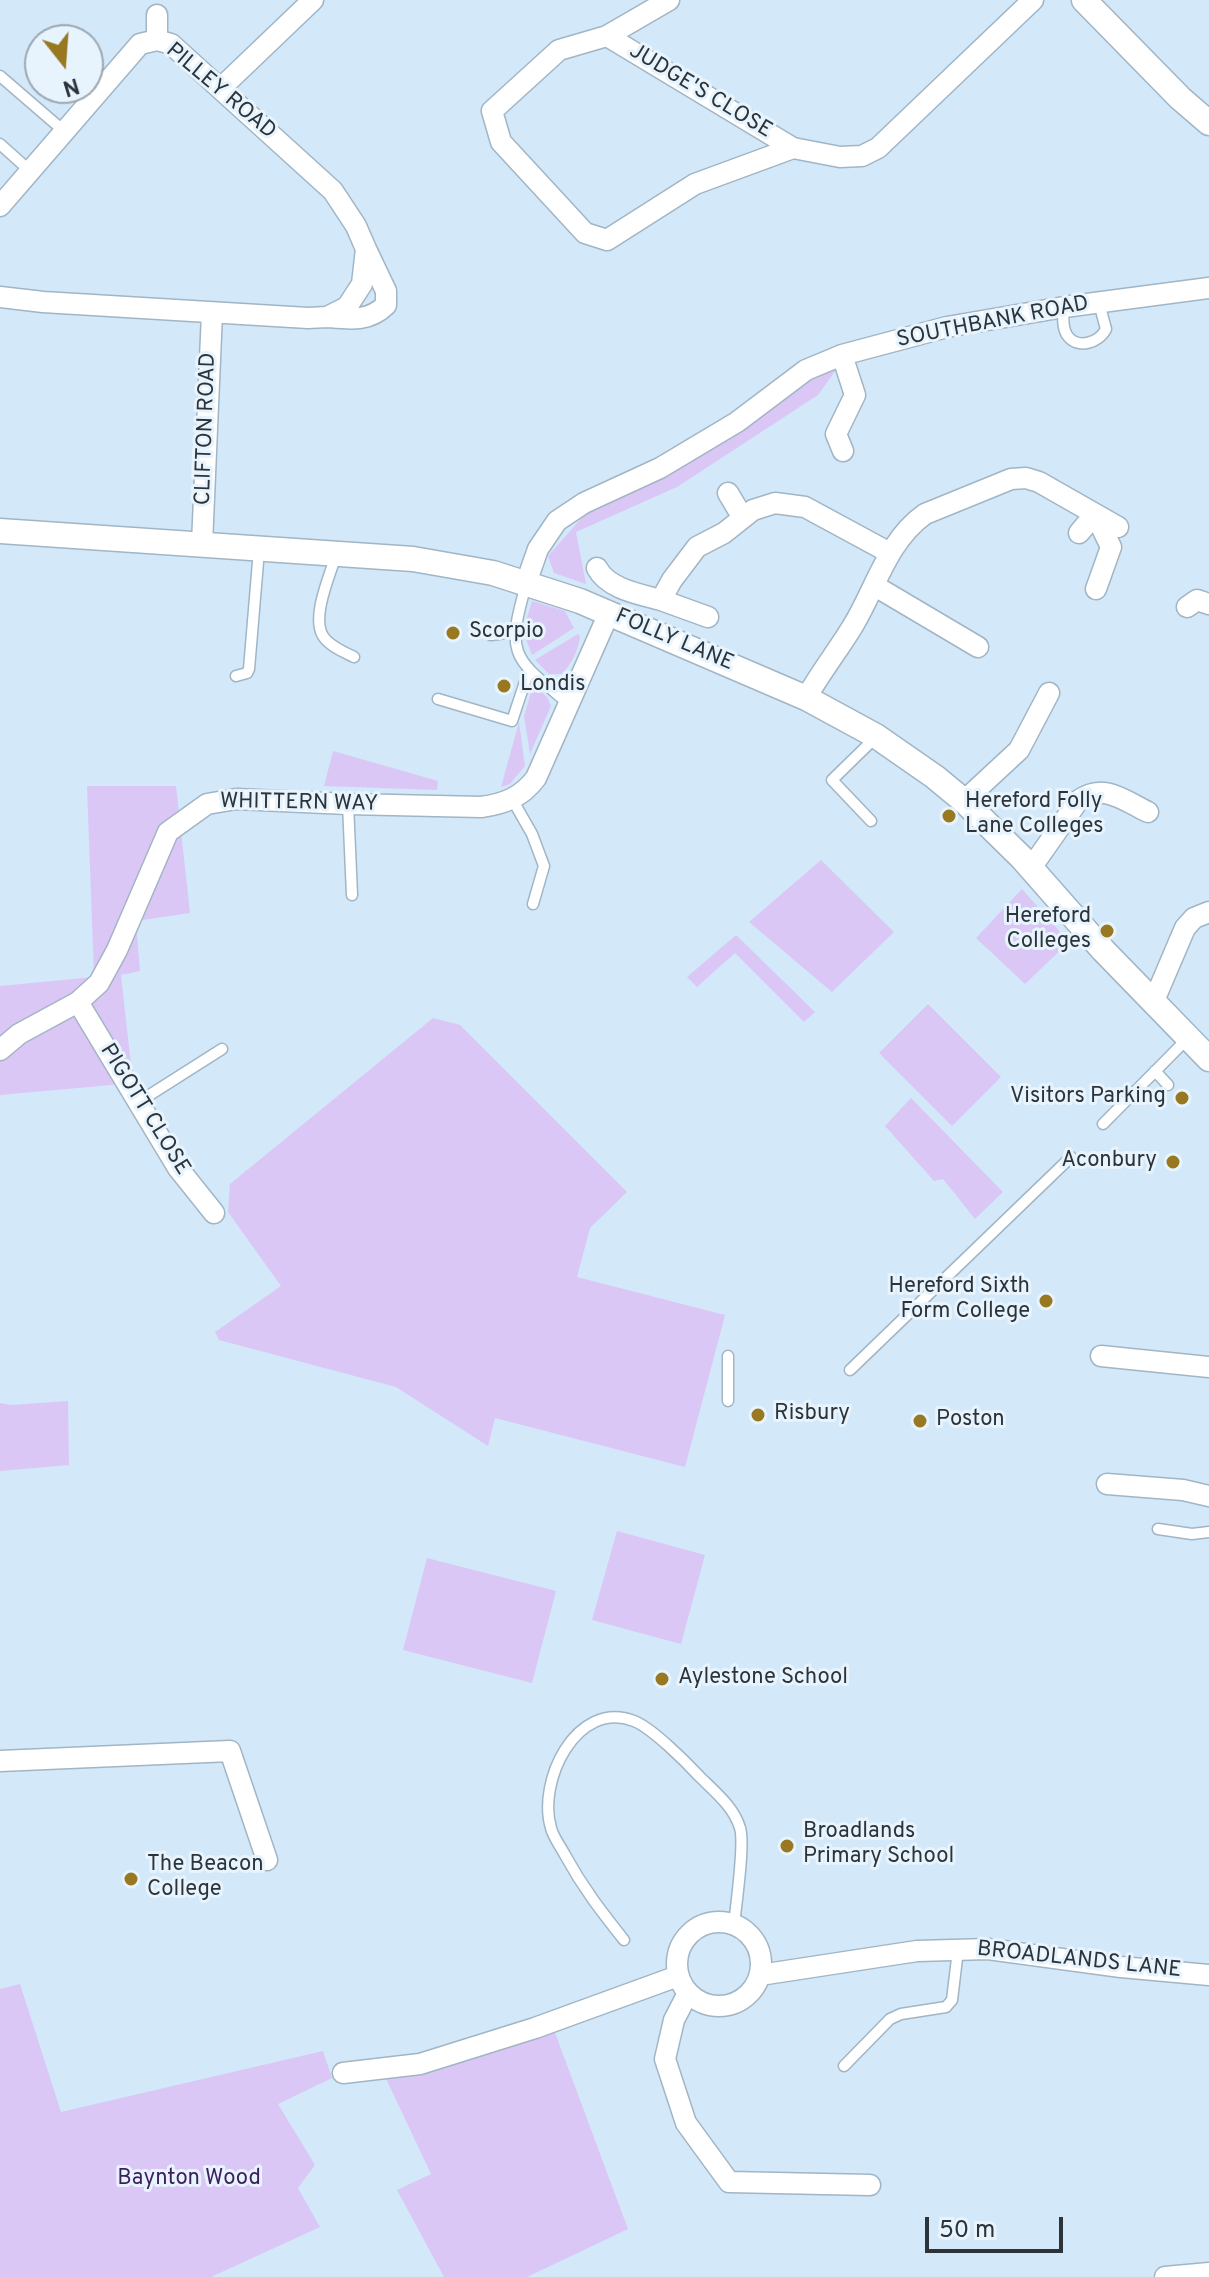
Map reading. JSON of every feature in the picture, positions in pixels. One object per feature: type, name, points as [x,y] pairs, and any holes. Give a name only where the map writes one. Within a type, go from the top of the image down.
[{"type":"street","points":[[221,88],[313,0]]},
{"type":"street","points":[[607,36],[669,0]]},
{"type":"street","name":"JUDGE'S CLOSE","points":[[793,148],[695,184],[607,240],[585,233],[501,142],[492,111],[559,50],[607,36],[793,148],[840,157],[862,156],[878,148],[877,130],[984,27],[1003,28],[1033,0]]},
{"type":"street","points":[[1084,0],[1180,98],[1209,123]]},
{"type":"street","points":[[157,15],[157,40]]},
{"type":"street","name":"PILLEY ROAD","points":[[0,206],[140,44],[157,40],[171,44],[333,191],[356,226],[386,291],[386,305],[365,319],[212,313],[0,297]]},
{"type":"street","points":[[327,317],[347,307],[362,284],[366,249]]},
{"type":"street","name":"SOUTHBANK ROAD","points":[[526,583],[538,549],[557,521],[584,503],[660,468],[737,422],[806,370],[842,355],[947,327],[1064,307],[1209,288]]},
{"type":"street","name":"CLIFTON ROAD","points":[[202,544],[212,313]]},
{"type":"street","points":[[842,355],[855,395],[836,434],[843,451]]},
{"type":"street","points":[[806,698],[853,625],[890,553],[914,522],[925,514],[1011,479],[1026,478],[1039,482],[1118,527]]},
{"type":"street","points":[[728,493],[743,518]]},
{"type":"street","points":[[661,600],[697,547],[724,533],[753,510],[775,503],[805,507],[890,553]]},
{"type":"street","points":[[1079,533],[1095,514]]},
{"type":"street","points":[[1095,514],[1111,547],[1096,589]]},
{"type":"street","name":"FOLLY LANE","points":[[0,531],[413,559],[493,573],[609,613],[806,698],[876,736],[964,801],[1031,868],[1153,1003],[1209,1059]]},
{"type":"street","points":[[597,568],[601,576],[626,591],[708,617]]},
{"type":"street","points":[[875,586],[978,647]]},
{"type":"street","points":[[1187,607],[1197,600],[1209,604]]},
{"type":"street","points":[[512,799],[526,791],[536,778],[609,613]]},
{"type":"street","points":[[964,801],[1019,750],[1049,693]]},
{"type":"street","points":[[1031,868],[1078,801],[1089,792],[1101,791],[1148,812]]},
{"type":"street","name":"WHITTERN WAY","points":[[0,1050],[19,1034],[78,1002],[99,983],[117,950],[168,832],[207,804],[222,799],[481,807],[512,799]]},
{"type":"street","points":[[1153,1003],[1185,928],[1194,918],[1209,912]]},
{"type":"street","name":"PIGOTT CLOSE","points":[[78,1002],[178,1168],[214,1213]]},
{"type":"street","points":[[1101,1356],[1209,1367]]},
{"type":"street","points":[[1107,1484],[1183,1490],[1209,1496]]},
{"type":"street","points":[[0,1761],[230,1751],[267,1860]]},
{"type":"street","points":[[683,1985],[701,2002],[715,2006],[730,2005],[743,1999],[760,1975],[756,1943],[747,1932],[720,1922],[701,1926],[689,1934],[679,1954],[683,1985],[665,2059],[686,2123],[729,2182],[870,2185]]},
{"type":"street","name":"BROADLANDS LANE","points":[[760,1975],[917,1951],[988,1949],[1209,1975]]},
{"type":"street","points":[[343,2073],[420,2064],[683,1985]]},
{"type":"street","points":[[1165,2277],[1209,2273]]},
{"type":"lane","points":[[0,76],[65,132]]},
{"type":"lane","points":[[0,144],[30,171]]},
{"type":"lane","points":[[1064,307],[1064,330],[1068,337],[1075,342],[1088,343],[1098,340],[1106,329],[1099,303]]},
{"type":"lane","points":[[236,676],[243,675],[249,669],[259,548]]},
{"type":"lane","points":[[337,554],[321,603],[319,627],[325,640],[354,657]]},
{"type":"lane","points":[[526,583],[513,632],[517,649],[529,670],[569,704]]},
{"type":"lane","points":[[491,635],[513,632]]},
{"type":"lane","points":[[438,699],[512,721],[529,670]]},
{"type":"lane","points":[[871,821],[832,780],[876,736]]},
{"type":"lane","points":[[512,799],[532,834],[544,866],[533,904]]},
{"type":"lane","points":[[348,804],[352,895]]},
{"type":"lane","points":[[1103,1124],[1188,1038]]},
{"type":"lane","points":[[137,1103],[222,1049]]},
{"type":"lane","points":[[1155,1071],[1168,1085]]},
{"type":"lane","points":[[850,1370],[1071,1157]]},
{"type":"lane","points":[[728,1356],[728,1401]]},
{"type":"lane","points":[[1158,1529],[1192,1534],[1209,1532]]},
{"type":"lane","points":[[624,1940],[584,1891],[551,1829],[548,1807],[557,1765],[576,1734],[590,1722],[611,1717],[635,1721],[683,1758],[735,1815],[742,1832],[734,1925]]},
{"type":"lane","points":[[844,2066],[890,2019],[901,2014],[946,2007],[952,2000],[958,1950]]},
{"type":"green space","points":[[841,363],[818,395],[677,487],[576,532],[586,584],[554,573],[548,556],[586,513]]},
{"type":"green space","points":[[532,601],[565,611],[574,628],[532,655],[523,631]]},
{"type":"green space","points":[[578,634],[576,653],[561,674],[549,674],[535,660]]},
{"type":"green space","points":[[537,688],[551,706],[530,754],[524,716],[532,689]]},
{"type":"green space","points":[[519,722],[525,766],[510,784],[501,787]]},
{"type":"green space","points":[[333,751],[438,781],[437,790],[324,786]]},
{"type":"green space","points":[[87,786],[176,786],[190,913],[136,921],[140,971],[121,975],[133,1083],[0,1095],[0,986],[94,977]]},
{"type":"green space","points":[[821,860],[894,932],[832,992],[749,922]]},
{"type":"green space","points":[[1022,889],[1069,942],[1025,984],[976,938]]},
{"type":"green space","points":[[736,935],[815,1012],[804,1022],[735,953],[697,987],[687,977]]},
{"type":"green space","points":[[928,1004],[1001,1077],[952,1126],[879,1053]]},
{"type":"green space","points":[[433,1018],[460,1025],[627,1192],[590,1228],[577,1277],[725,1315],[685,1467],[495,1418],[488,1446],[396,1387],[219,1340],[215,1332],[281,1286],[228,1212],[230,1184]]},
{"type":"green space","points":[[911,1098],[1003,1192],[975,1219],[943,1179],[934,1181],[885,1126]]},
{"type":"green space","points":[[68,1401],[69,1465],[0,1471],[0,1403]]},
{"type":"green space","points":[[617,1531],[705,1555],[681,1644],[592,1620]]},
{"type":"green space","points":[[427,1558],[556,1591],[532,1683],[403,1650]]},
{"type":"green space","name":"Baynton Wood","points":[[20,1984],[61,2112],[323,2051],[332,2078],[278,2104],[315,2165],[298,2188],[320,2227],[211,2277],[0,2277],[0,1989]]},
{"type":"green space","points":[[551,2022],[628,2229],[527,2277],[444,2277],[397,2190],[431,2174],[381,2068]]},
{"type":"place","name":"Scorpio","points":[[453,633]]},
{"type":"place","name":"Londis","points":[[504,686]]},
{"type":"place","name":"Hereford Folly Lane Colleges","points":[[949,816]]},
{"type":"place","name":"Hereford Colleges","points":[[1107,931]]},
{"type":"place","name":"Visitors Parking","points":[[1182,1098]]},
{"type":"place","name":"Aconbury","points":[[1173,1162]]},
{"type":"place","name":"Hereford Sixth Form College","points":[[1046,1301]]},
{"type":"place","name":"Risbury","points":[[758,1415]]},
{"type":"place","name":"Poston","points":[[920,1421]]},
{"type":"place","name":"Aylestone School","points":[[662,1679]]},
{"type":"place","name":"Broadlands Primary School","points":[[787,1846]]},
{"type":"place","name":"The Beacon College","points":[[131,1879]]}]
